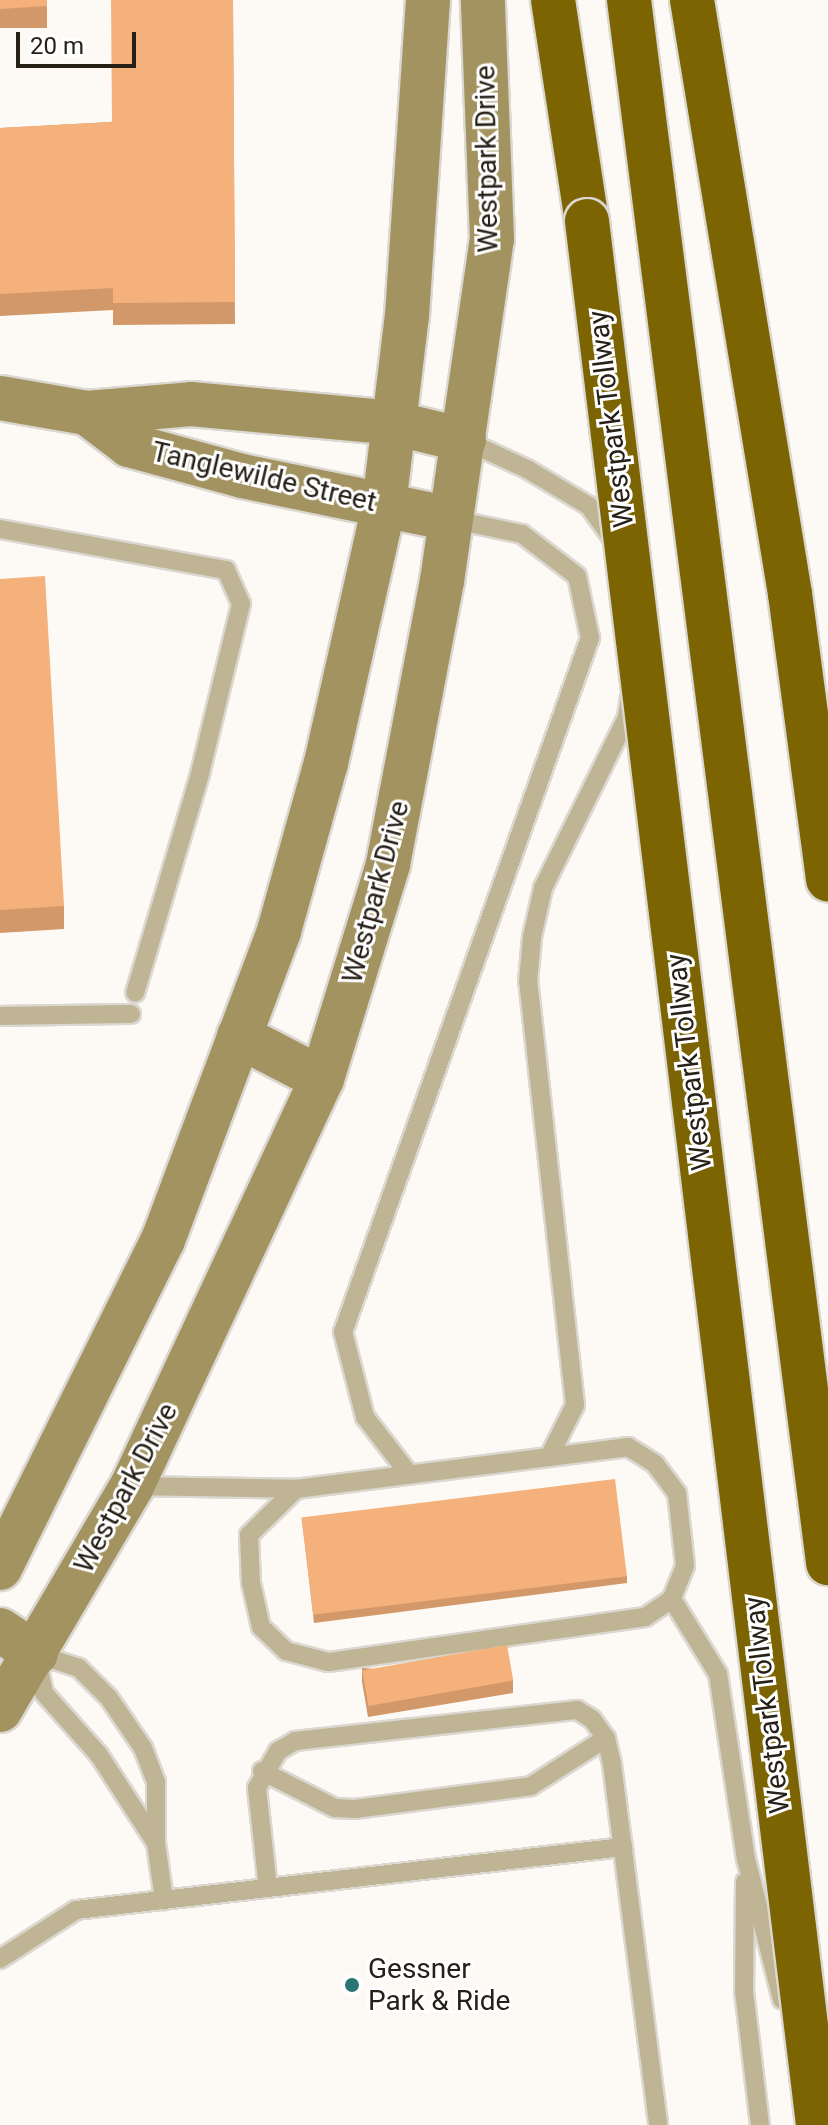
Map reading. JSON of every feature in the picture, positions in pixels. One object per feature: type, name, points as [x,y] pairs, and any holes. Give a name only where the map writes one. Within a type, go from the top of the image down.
[{"type":"highway","name":"Westpark Tollway","points":[[553,0],[587,221],[818,2125]]},
{"type":"highway","points":[[629,0],[828,1563]]},
{"type":"highway","points":[[692,0],[790,594],[828,879]]},
{"type":"main road","points":[[0,1568],[163,1240],[279,931],[326,763],[384,505],[417,204],[428,0]]},
{"type":"main road","name":"Westpark Drive","points":[[0,1710],[36,1654],[132,1486],[322,1079],[388,864],[419,724],[492,239],[483,0]]},
{"type":"main road","name":"Tanglewilde Street","points":[[0,398],[87,413],[191,404],[394,423],[464,440]]},
{"type":"main road","name":"Tanglewilde Street","points":[[87,413],[129,445],[242,476],[451,519]]},
{"type":"main road","points":[[239,1036],[322,1079]]},
{"type":"main road","points":[[0,1630],[36,1654]]},
{"type":"lane","points":[[464,440],[527,469],[589,506],[621,551],[642,628],[627,717],[543,888],[532,937],[528,982],[575,1405],[549,1457]]},
{"type":"lane","points":[[409,1474],[365,1417],[343,1332],[590,638],[577,576],[522,534],[451,519]]},
{"type":"lane","points":[[0,529],[226,570],[241,604],[200,774],[135,993]]},
{"type":"lane","points":[[0,1016],[131,1014]]},
{"type":"lane","points":[[132,1486],[296,1489],[628,1447],[655,1464],[677,1493],[685,1566],[672,1599],[645,1617],[328,1662],[286,1651],[261,1627],[251,1583],[249,1535],[296,1489]]},
{"type":"lane","points":[[672,1599],[718,1674],[746,1859],[781,1988],[799,2125]]},
{"type":"lane","points":[[156,1843],[99,1755],[44,1693],[36,1654],[79,1668],[109,1698],[143,1748],[156,1782],[156,1843],[164,1900]]},
{"type":"lane","points":[[268,1888],[257,1788],[262,1771],[278,1751],[295,1741],[577,1710],[592,1719],[606,1738],[658,2125]]},
{"type":"lane","points":[[262,1771],[335,1808],[355,1809],[531,1786],[606,1738]]},
{"type":"lane","points":[[0,1959],[76,1910],[623,1847]]},
{"type":"lane","points":[[746,1859],[744,1991],[760,2125]]},
{"type":"building","points":[[0,0],[47,0],[47,6],[0,9]]},
{"type":"building","points":[[111,0],[233,0],[235,302],[113,303],[113,288],[0,294],[0,128],[112,122]]},
{"type":"building","points":[[45,576],[64,906],[0,910],[0,579]]},
{"type":"building","points":[[615,1479],[627,1576],[313,1615],[301,1518]]},
{"type":"building","points":[[507,1645],[513,1680],[368,1706],[362,1671]]},
{"type":"place","name":"Gessner Park & Ride","points":[[352,1985]]}]
